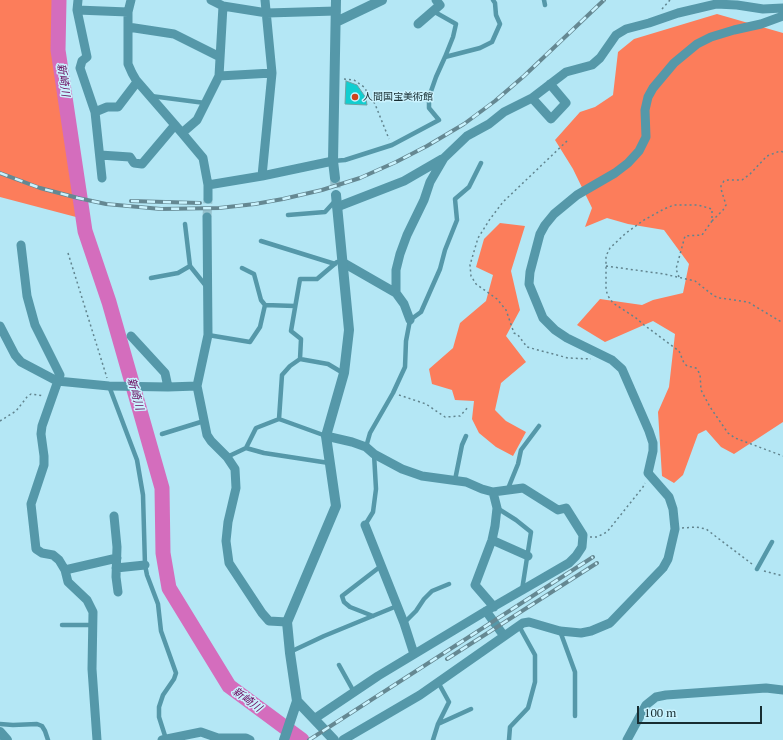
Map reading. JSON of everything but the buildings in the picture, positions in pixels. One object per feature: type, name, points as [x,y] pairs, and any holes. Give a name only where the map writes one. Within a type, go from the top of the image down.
[{"type":"street","points":[[78,0],[77,10],[87,57],[82,60],[80,68],[95,112],[102,178]]},
{"type":"street","points":[[131,0],[128,12],[128,64],[138,82],[203,158],[208,185],[208,199]]},
{"type":"street","points":[[211,0],[223,6],[267,13],[336,16],[382,0]]},
{"type":"street","points":[[262,176],[272,73],[265,0]]},
{"type":"street","points":[[334,178],[336,0]]},
{"type":"street","points":[[418,24],[440,5],[436,0]]},
{"type":"street","points":[[284,739],[297,701],[287,622],[336,506],[326,436],[344,373],[349,330],[338,263],[337,200],[404,181],[444,158],[467,136],[489,124],[504,112],[532,98],[566,72],[592,65],[600,58],[616,35],[626,29],[678,13],[716,4],[763,9],[783,8]]},
{"type":"street","points":[[182,133],[197,120],[219,76],[223,6]]},
{"type":"street","points":[[77,10],[128,12]]},
{"type":"street","points":[[343,740],[420,695],[524,622],[529,622],[560,631],[581,633],[591,631],[610,623],[663,568],[668,559],[675,529],[674,509],[669,497],[648,473],[653,451],[653,443],[622,369],[612,360],[567,338],[543,318],[529,284],[530,272],[540,234],[545,224],[554,214],[577,194],[615,173],[628,163],[639,151],[646,137],[645,110],[648,97],[653,88],[674,63],[697,44],[711,37],[761,24],[783,16]]},
{"type":"street","points":[[128,27],[174,34],[220,57]]},
{"type":"street","points":[[219,76],[272,73]]},
{"type":"street","points":[[95,112],[107,106],[118,107],[138,82]]},
{"type":"street","points":[[532,98],[551,120],[566,102],[550,84]]},
{"type":"street","points":[[100,155],[130,157],[134,163],[142,164],[175,125]]},
{"type":"street","points":[[396,293],[396,270],[407,234],[424,200],[430,182],[444,158]]},
{"type":"street","points":[[208,185],[262,176],[333,161]]},
{"type":"street","points":[[207,217],[208,335],[197,386],[207,435],[227,457],[235,469],[236,488],[228,522],[226,541],[229,563],[262,614],[269,621],[287,622]]},
{"type":"street","points":[[21,245],[28,296],[35,325],[60,375],[42,426],[41,434],[44,465],[31,504],[36,548],[42,553],[53,555],[59,560],[65,570],[68,582],[87,600],[93,612],[92,670],[97,740]]},
{"type":"street","points":[[338,263],[396,293],[404,304],[410,320]]},
{"type":"street","points":[[0,326],[15,355],[21,362],[57,381],[113,386],[197,386]]},
{"type":"street","points":[[131,336],[165,373],[168,387]]},
{"type":"street","points":[[314,719],[414,654],[569,563],[582,547],[583,535],[566,508],[558,510],[523,488],[493,492],[466,482],[422,476],[402,469],[374,454],[366,447],[326,436]]},
{"type":"street","points":[[493,492],[497,508],[492,540],[475,585],[504,636]]},
{"type":"street","points":[[114,516],[118,547],[116,563],[118,592]]},
{"type":"street","points":[[365,525],[404,623],[414,654]]},
{"type":"street","points":[[492,540],[528,556]]},
{"type":"street","points":[[65,570],[116,563],[145,566]]},
{"type":"street","points":[[627,740],[646,705],[656,697],[766,688],[783,690]]},
{"type":"street","points":[[297,701],[334,740]]},
{"type":"street","points":[[0,732],[7,740]]},
{"type":"street","points":[[164,739],[201,732],[218,738],[246,738],[250,740]]},
{"type":"lane","points":[[445,57],[480,48],[492,42],[500,24],[496,15],[495,3],[493,0]]},
{"type":"lane","points":[[333,161],[346,160],[392,145],[439,120],[429,108],[429,97],[453,37],[456,24],[433,11]]},
{"type":"lane","points":[[150,96],[205,102]]},
{"type":"lane","points":[[366,447],[370,433],[393,393],[405,366],[406,341],[410,320],[421,312],[440,269],[445,250],[457,220],[455,199],[469,187],[481,164]]},
{"type":"lane","points":[[288,215],[325,212],[337,200]]},
{"type":"lane","points":[[185,224],[190,266],[207,288]]},
{"type":"lane","points":[[261,241],[338,263]]},
{"type":"lane","points":[[300,359],[300,338],[291,331],[300,279],[317,279],[338,263]]},
{"type":"lane","points":[[151,278],[178,273],[190,266]]},
{"type":"lane","points":[[242,268],[254,274],[261,300],[265,305],[295,306]]},
{"type":"lane","points":[[208,335],[250,342],[260,327],[265,305]]},
{"type":"lane","points":[[279,419],[282,375],[290,366],[300,359],[328,364],[344,373]]},
{"type":"lane","points":[[113,386],[137,460],[143,495],[145,566],[158,604],[160,631],[176,673],[174,679],[163,695],[159,707],[159,717],[164,739]]},
{"type":"lane","points":[[227,457],[246,448],[256,428],[279,419],[326,436]]},
{"type":"lane","points":[[162,434],[204,421]]},
{"type":"lane","points":[[507,491],[518,464],[521,450],[539,426]]},
{"type":"lane","points":[[455,480],[462,445],[466,436]]},
{"type":"lane","points":[[246,448],[264,453],[330,463]]},
{"type":"lane","points":[[365,525],[373,512],[376,489],[374,454]]},
{"type":"lane","points":[[497,508],[531,532],[522,590]]},
{"type":"lane","points":[[758,569],[772,542]]},
{"type":"lane","points":[[373,616],[350,607],[344,602],[342,596],[381,566]]},
{"type":"lane","points":[[404,623],[416,611],[424,599],[432,592],[449,584]]},
{"type":"lane","points":[[290,653],[397,606]]},
{"type":"lane","points":[[62,625],[92,625]]},
{"type":"lane","points":[[509,740],[510,727],[528,708],[535,682],[535,655],[519,626]]},
{"type":"lane","points":[[560,631],[575,672],[574,716]]},
{"type":"lane","points":[[339,666],[354,692]]},
{"type":"lane","points":[[433,740],[438,724],[449,702],[438,682]]},
{"type":"lane","points":[[438,724],[471,709]]},
{"type":"lane","points":[[0,724],[36,724],[42,726],[48,740]]},
{"type":"path","points":[[335,77],[354,80],[364,87],[375,104],[392,145]]},
{"type":"path","points":[[680,277],[676,269],[685,236],[702,235],[712,221],[723,210],[726,205],[721,186],[724,181],[742,180],[750,174],[766,156],[780,150],[783,152]]},
{"type":"path","points":[[712,221],[712,209],[705,207],[674,205],[644,220],[626,233],[610,248],[606,256],[606,290],[613,303],[636,318],[679,351],[684,363],[687,366],[696,368],[700,374],[701,390],[710,408],[728,433],[753,445],[783,456]]},
{"type":"path","points":[[68,253],[113,386]]},
{"type":"path","points":[[606,266],[627,268],[695,281],[709,293],[720,298],[748,302],[783,323]]},
{"type":"path","points":[[393,393],[426,404],[445,417],[460,416],[469,406]]},
{"type":"path","points":[[0,421],[16,411],[31,394],[52,397]]},
{"type":"path","points":[[583,535],[597,537],[607,532],[644,487],[648,473]]},
{"type":"path","points":[[675,529],[696,527],[706,529],[758,569],[783,576]]},
{"type":"shaded area","points":[[0,0],[52,0],[52,44],[76,217],[0,197]]},
{"type":"shaded area","points":[[717,14],[783,33],[783,422],[734,454],[721,447],[706,430],[698,434],[683,475],[674,483],[662,476],[658,412],[669,387],[675,334],[653,321],[605,342],[577,325],[600,299],[642,305],[653,300],[683,293],[689,264],[664,230],[628,224],[607,218],[585,227],[592,208],[573,169],[555,140],[580,112],[595,107],[613,95],[618,52],[634,39]]},
{"type":"shaded area","points":[[500,223],[525,226],[511,271],[520,310],[506,336],[526,362],[501,383],[495,410],[506,421],[526,432],[513,456],[496,447],[479,433],[472,419],[474,401],[455,400],[452,390],[432,384],[429,369],[453,348],[460,323],[486,301],[493,275],[476,267],[484,239]]},
{"type":"waterway","name":"新崎川","points":[[59,0],[58,50],[85,231],[109,302],[162,488],[163,553],[169,588],[229,686],[302,740]]},
{"type":"tunnel","points":[[335,178],[336,195]]},
{"type":"tunnel","points":[[207,217],[208,199]]},
{"type":"railway","points":[[0,173],[40,188],[78,198],[106,204],[161,209],[219,208],[255,204],[322,190],[360,178],[396,162],[464,124],[495,101],[524,76],[604,0]]},
{"type":"railway","points":[[131,201],[200,203]]},
{"type":"railway","points":[[309,740],[593,557]]},
{"type":"railway","points":[[447,659],[597,563]]},
{"type":"place","name":"人間国宝美術館","points":[[355,97]]}]
